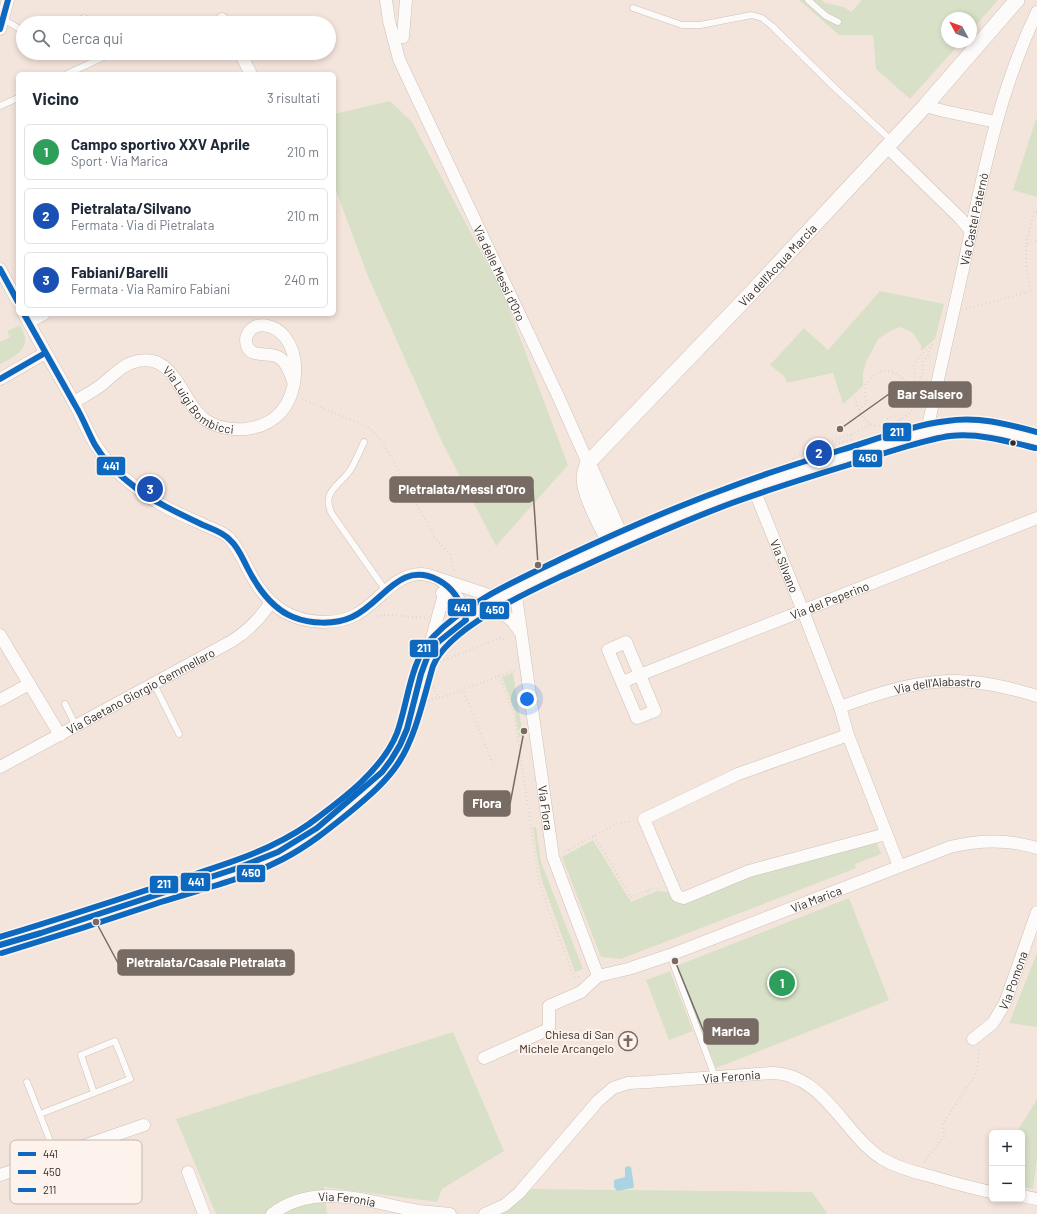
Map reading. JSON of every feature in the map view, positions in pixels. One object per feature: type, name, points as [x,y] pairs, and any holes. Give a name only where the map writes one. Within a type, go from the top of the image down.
[{"type":"street","points":[[1,24],[8,0]]},
{"type":"street","name":"Via delle Messi d'Oro","points":[[386,0],[389,21],[399,58],[411,86],[555,389],[588,463]]},
{"type":"street","points":[[393,37],[403,36],[406,0]]},
{"type":"street","name":"Via dell'Acqua Marcia","points":[[588,463],[741,304],[890,144],[1017,0]]},
{"type":"street","name":"Via Castel Paternò","points":[[927,432],[970,231],[996,122],[1018,53],[1037,12]]},
{"type":"street","points":[[244,60],[250,72]]},
{"type":"street","points":[[925,106],[996,122]]},
{"type":"street","points":[[890,144],[960,218],[970,231]]},
{"type":"street","points":[[0,269],[16,298]]},
{"type":"street","name":"Via Flora","points":[[27,318],[45,353],[74,402],[96,446],[108,462],[120,475],[144,493],[169,508],[226,536],[235,545],[259,587],[271,602],[285,613],[305,620],[322,622],[345,620],[367,608],[399,580],[414,574],[427,574],[456,584],[492,602],[517,625],[521,633]]},
{"type":"street","name":"Via Luigi Bombicci","points":[[74,402],[100,386],[121,368],[132,363],[147,361],[162,365],[169,370],[194,408],[204,418],[214,424],[223,427],[244,429],[265,424],[281,412],[287,405],[293,389],[295,368],[294,356],[284,336],[272,327],[259,325],[252,328],[248,332],[246,344],[249,350],[256,354],[273,354],[281,358],[288,368],[293,389]]},
{"type":"street","points":[[0,379],[45,353]]},
{"type":"street","points":[[0,945],[41,933],[234,869],[278,852],[306,835],[362,791],[382,772],[391,760],[407,729],[418,685],[433,659],[437,643],[492,602],[515,589],[616,542],[693,509],[753,487],[927,432],[958,427],[976,427],[999,430],[1037,440]]},
{"type":"street","points":[[588,463],[616,542]]},
{"type":"street","name":"Via Silvano","points":[[753,487],[840,707],[848,735],[899,866]]},
{"type":"street","name":"Via del Peperino","points":[[622,682],[1037,518]]},
{"type":"street","points":[[437,578],[443,598],[452,610],[466,620]]},
{"type":"street","points":[[437,578],[450,587],[454,592],[463,609],[466,620]]},
{"type":"street","name":"Via Flora","points":[[515,589],[553,857],[598,976]]},
{"type":"street","points":[[433,659],[443,598]]},
{"type":"street","name":"Via Gaetano Giorgio Gemmellaro","points":[[0,767],[232,641],[245,633],[255,623],[271,602]]},
{"type":"street","points":[[0,635],[60,734]]},
{"type":"street","points":[[626,642],[640,675],[655,711],[636,718],[608,650],[626,642]]},
{"type":"street","name":"Via dell'Alabastro","points":[[840,707],[900,688],[946,681],[960,681],[999,686],[1037,696]]},
{"type":"street","points":[[0,700],[29,684]]},
{"type":"street","points":[[848,735],[738,774],[644,818],[676,894],[684,898],[749,871],[886,834]]},
{"type":"street","name":"Via Marica","points":[[598,976],[628,969],[670,955],[950,847],[969,842],[1008,841],[1037,848]]},
{"type":"street","name":"Via Pomona","points":[[976,1036],[993,1023],[1005,1003],[1037,912]]},
{"type":"street","points":[[484,1058],[548,1029],[549,1006],[581,992],[598,976]]},
{"type":"street","name":"Via Feronia","points":[[485,1214],[505,1205],[519,1193],[594,1107],[613,1088],[628,1083],[776,1073],[786,1074],[797,1078],[814,1088],[857,1138],[870,1150],[892,1164],[964,1186],[989,1191]]},
{"type":"street","points":[[101,1140],[144,1125]]},
{"type":"street","points":[[0,1175],[10,1172]]},
{"type":"street","points":[[188,1172],[204,1214]]},
{"type":"street","name":"Via Feronia","points":[[272,1214],[292,1203],[306,1199],[321,1196],[344,1196],[419,1211],[450,1214]]},
{"type":"street","points":[[1025,1196],[1037,1199]]},
{"type":"lane","points":[[808,0],[826,16],[838,22]]},
{"type":"lane","points":[[633,8],[682,25],[700,25],[752,15],[762,18],[834,87],[890,144]]},
{"type":"lane","points":[[1,24],[16,28]]},
{"type":"lane","points":[[71,72],[97,60]]},
{"type":"lane","points":[[0,106],[16,99]]},
{"type":"lane","points":[[364,442],[352,468],[335,486],[330,494],[328,498],[328,507],[386,591]]},
{"type":"lane","points":[[154,684],[179,734]]},
{"type":"lane","points":[[65,704],[76,726]]},
{"type":"lane","points":[[670,955],[714,1077]]},
{"type":"lane","points":[[40,1114],[94,1093],[130,1079],[115,1041],[80,1055],[94,1093]]},
{"type":"lane","points":[[27,1082],[50,1140]]},
{"type":"path","points":[[953,312],[1031,291],[1026,267],[1026,245],[1034,211],[1037,212]]},
{"type":"path","points":[[1026,245],[1037,240]]},
{"type":"path","points":[[911,394],[916,391],[923,371],[923,361],[928,356],[932,345],[929,332],[924,322],[907,312],[890,311],[874,319],[860,335],[854,345],[846,370],[845,380],[861,415],[873,426],[888,425],[900,420],[911,412],[915,406],[911,394],[911,388],[915,380],[914,365],[920,356],[932,345],[935,345]]},
{"type":"path","points":[[859,410],[866,403],[865,389],[868,380],[880,371],[887,370],[895,373],[913,385]]},
{"type":"path","points":[[293,389],[368,427],[376,434],[390,455],[435,538],[450,554],[455,576]]},
{"type":"path","points":[[887,419],[898,415],[902,427]]},
{"type":"path","points":[[796,457],[811,448],[851,434],[871,424]]},
{"type":"path","points":[[370,618],[389,614],[431,619]]},
{"type":"path","points":[[433,659],[500,638],[506,640]]},
{"type":"path","points":[[432,686],[438,697],[441,698],[516,669]]},
{"type":"path","points":[[499,676],[514,713],[539,881],[574,976],[583,978]]},
{"type":"path","points":[[464,692],[494,767]]},
{"type":"path","points":[[559,854],[618,823],[644,818]]},
{"type":"path","points":[[594,836],[631,897]]},
{"type":"path","points":[[582,842],[632,924]]},
{"type":"path","points":[[622,950],[891,846]]},
{"type":"path","points":[[569,849],[603,935]]},
{"type":"path","points":[[755,885],[767,917]]},
{"type":"path","points":[[584,916],[654,888],[676,894]]},
{"type":"path","points":[[648,890],[666,933]]},
{"type":"path","points":[[655,906],[676,894]]},
{"type":"path","points":[[676,894],[680,912],[694,946]]},
{"type":"path","points":[[606,907],[628,969]]},
{"type":"path","points":[[916,1172],[944,1136],[944,1123],[974,1077],[978,1063],[976,1036]]},
{"type":"path","points":[[1025,1192],[1037,1139]]},
{"type":"green space","points":[[799,0],[822,0],[825,3],[844,7],[851,12],[862,0],[998,0],[977,24],[977,12],[941,12],[941,48],[956,48],[910,99],[876,69],[873,35],[839,35]]},
{"type":"green space","points":[[390,101],[412,122],[503,293],[568,465],[496,546],[442,442],[367,274],[336,190],[336,114]]},
{"type":"green space","points":[[1037,119],[1037,197],[1013,190]]},
{"type":"green space","points":[[880,291],[944,304],[935,339],[921,351],[921,345],[913,333],[900,327],[878,339],[866,362],[863,374],[863,386],[843,404],[833,373],[787,383],[784,376],[770,365],[804,328],[828,350]]},
{"type":"green space","points":[[20,325],[25,340],[22,349],[14,357],[0,364],[0,342],[10,337],[7,331]]},
{"type":"green space","points":[[513,673],[523,736],[519,737],[515,712],[502,677]]},
{"type":"green space","points":[[533,827],[536,827],[541,862],[583,969],[575,972],[542,881]]},
{"type":"green space","points":[[593,840],[631,902],[657,891],[671,892],[677,903],[681,904],[755,875],[876,841],[881,854],[855,864],[856,868],[621,959],[601,957],[562,857]]},
{"type":"green space","points":[[849,898],[889,1000],[716,1068],[676,966]]},
{"type":"green space","points":[[1037,953],[1037,1027],[1009,1023]]},
{"type":"green space","points":[[670,971],[693,1031],[669,1040],[646,980]]},
{"type":"green space","points":[[453,1032],[504,1151],[442,1189],[437,1202],[324,1187],[327,1214],[216,1214],[176,1119]]},
{"type":"green space","points":[[1037,1099],[1037,1160],[1033,1189],[1025,1188],[1025,1130],[1018,1130]]},
{"type":"green space","points":[[532,1189],[812,1192],[828,1214],[495,1214]]},
{"type":"water","points":[[627,1166],[631,1167],[634,1186],[633,1188],[617,1191],[614,1187],[614,1180],[625,1177],[625,1168]]},
{"type":"transit line","name":"441","points":[[0,29],[8,0]]},
{"type":"transit line","name":"441","points":[[0,269],[16,298]]},
{"type":"transit line","name":"441","points":[[0,945],[235,869],[278,852],[317,828],[382,772],[391,760],[407,729],[421,674],[428,655],[437,643],[466,620],[460,602],[449,587],[438,580],[424,575],[412,575],[402,579],[363,611],[345,620],[322,623],[307,621],[285,613],[271,602],[260,589],[238,549],[227,537],[152,499],[130,483],[108,463],[95,445],[78,410],[25,316]]},
{"type":"transit line","name":"441","points":[[0,379],[45,353]]},
{"type":"transit line","name":"211","points":[[0,937],[244,857],[277,843],[309,824],[359,784],[371,772],[390,747],[401,721],[414,670],[425,646],[446,624],[461,613],[494,592],[529,574],[623,530],[704,497],[783,468],[907,429],[934,423],[970,419],[1004,424],[1037,432]]},
{"type":"transit line","name":"450","points":[[2,953],[239,878],[269,866],[310,843],[370,795],[383,783],[399,762],[415,728],[433,666],[441,652],[455,638],[472,625],[530,591],[668,528],[711,511],[775,488],[878,455],[934,439],[961,435],[993,438],[1035,448]]},
{"type":"place","name":"Bar Salsero","points":[[840,429]]},
{"type":"place","name":"Pietralata/Silvano","points":[[819,453]]},
{"type":"place","name":"Fabiani/Barelli","points":[[150,489]]},
{"type":"place","name":"Pietralata/Messi d'Oro","points":[[538,565]]},
{"type":"place","name":"Flora","points":[[524,731]]},
{"type":"place","name":"Pietralata/Casale Pietralata","points":[[96,922]]},
{"type":"place","name":"Marica","points":[[675,961]]},
{"type":"place","name":"Campo sportivo XXV Aprile","points":[[782,983]]},
{"type":"place","name":"Chiesa di San Michele Arcangelo","points":[[628,1041]]}]
